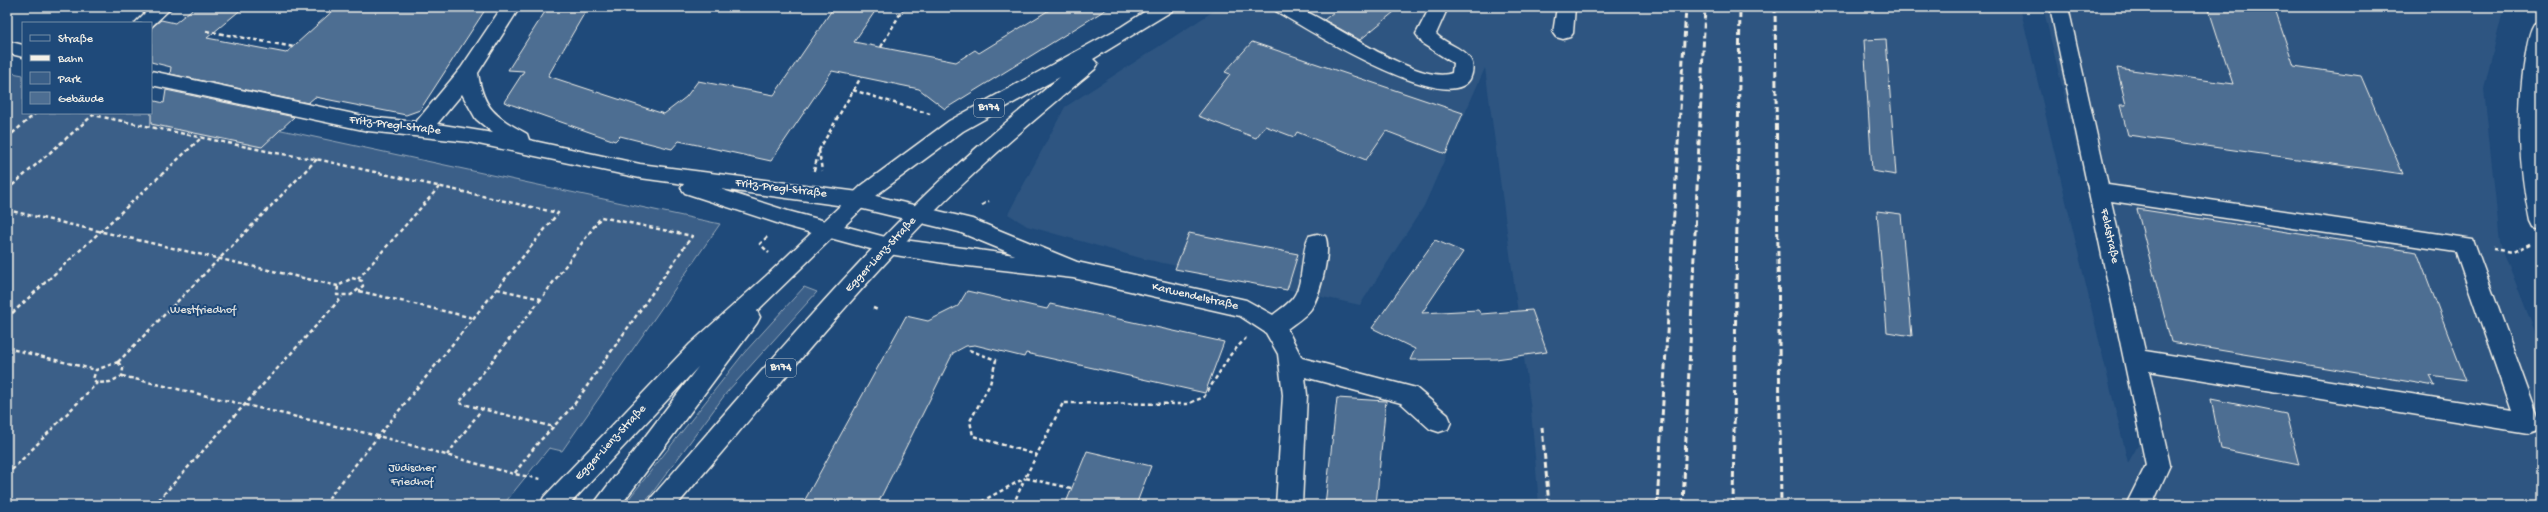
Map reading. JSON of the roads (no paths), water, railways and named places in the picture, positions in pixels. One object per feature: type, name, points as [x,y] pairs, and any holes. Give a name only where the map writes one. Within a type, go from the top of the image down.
[{"type":"main road","points":[[145,22],[163,7]]},
{"type":"main road","points":[[422,129],[468,73],[511,7]]},
{"type":"main road","name":"Egger-Lienz-Straße","points":[[553,505],[698,350],[774,282],[827,229],[859,200],[956,126],[1128,31],[1165,7]]},
{"type":"main road","points":[[1283,7],[1358,50],[1420,76],[1450,83],[1457,81],[1463,75],[1462,62],[1453,53],[1429,39],[1426,34],[1439,7]]},
{"type":"main road","points":[[1563,33],[1566,7]]},
{"type":"main road","name":"Feldstraße","points":[[2065,11],[2099,191],[2158,465],[2139,505]]},
{"type":"main road","points":[[2541,28],[2534,56],[2528,103],[2528,147],[2541,221]]},
{"type":"main road","name":"Egger-Lienz-Straße","points":[[660,505],[889,246],[920,213],[1021,120],[1128,31]]},
{"type":"main road","points":[[7,48],[22,51]]},
{"type":"main road","points":[[468,73],[470,91],[474,105],[482,116],[537,149]]},
{"type":"main road","name":"Fritz-Pregl-Straße","points":[[152,78],[368,124],[469,135],[640,171],[859,200],[920,213]]},
{"type":"main road","name":"Fritz-Pregl-Straße","points":[[640,171],[827,229],[889,246]]},
{"type":"main road","points":[[2099,191],[2465,245],[2528,423],[2135,360]]},
{"type":"main road","name":"Karwendelstraße","points":[[920,213],[984,232],[1073,270]]},
{"type":"main road","points":[[1269,324],[1303,303],[1313,272],[1318,242]]},
{"type":"main road","name":"Karwendelstraße","points":[[889,246],[950,256],[1073,270],[1246,309],[1269,324],[1290,353],[1295,395],[1288,505]]},
{"type":"main road","name":"Egger-Lienz-Straße","points":[[606,505],[719,358],[774,282]]},
{"type":"main road","points":[[1291,364],[1408,395],[1439,422]]},
{"type":"railway","points":[[1657,505],[1686,7]]},
{"type":"railway","points":[[1683,505],[1705,7]]},
{"type":"railway","points":[[1733,505],[1740,7]]},
{"type":"railway","points":[[1775,7],[1781,505]]},
{"type":"railway","points":[[1542,427],[1549,505]]},
{"type":"park label","name":"Westfriedhof","points":[[203,311]]},
{"type":"park label","name":"Jüdischer Friedhof","points":[[412,476]]}]
